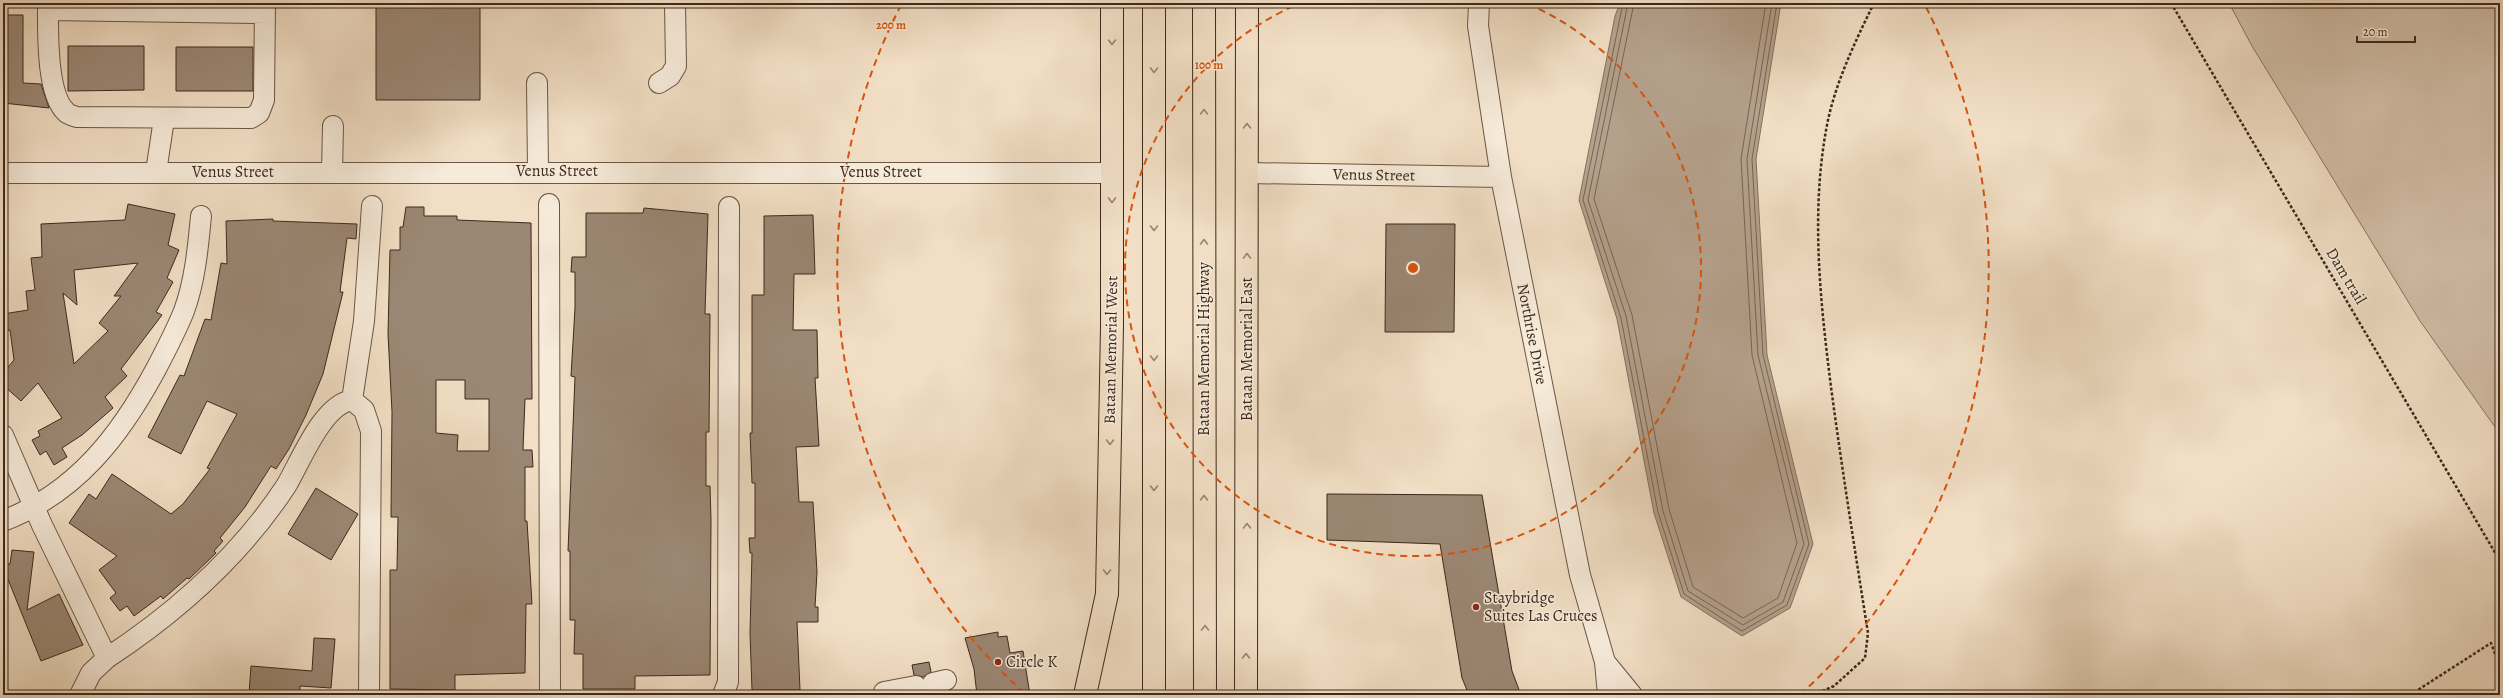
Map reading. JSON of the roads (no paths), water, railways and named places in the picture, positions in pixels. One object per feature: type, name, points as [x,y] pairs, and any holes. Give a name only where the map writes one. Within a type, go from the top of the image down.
[{"type":"main road","name":"Bataan Memorial West","points":[[1085,695],[1107,594],[1112,326],[1112,3]]},
{"type":"main road","points":[[1154,3],[1154,695]]},
{"type":"main road","name":"Bataan Memorial Highway","points":[[1204,3],[1205,695]]},
{"type":"main road","name":"Bataan Memorial East","points":[[1246,695],[1247,3]]},
{"type":"street","points":[[659,83],[670,76],[676,66],[675,3]]},
{"type":"street","name":"Northrise Drive","points":[[1479,3],[1478,26],[1501,177],[1580,575],[1605,662],[1608,695]]},
{"type":"street","points":[[48,7],[265,8],[264,100],[259,113],[251,118],[164,119],[77,117],[66,113],[60,103],[47,57],[48,7]]},
{"type":"street","points":[[537,83],[538,171]]},
{"type":"street","points":[[156,172],[164,119]]},
{"type":"street","points":[[332,172],[333,126]]},
{"type":"street","name":"Venus Street","points":[[3,173],[538,171],[1112,173]]},
{"type":"street","name":"Venus Street","points":[[1247,173],[1501,177]]},
{"type":"street","points":[[549,204],[550,695]]},
{"type":"street","points":[[352,400],[366,301],[372,206]]},
{"type":"street","points":[[723,695],[728,682],[729,207]]},
{"type":"street","points":[[3,521],[35,507],[67,485],[87,466],[112,438],[138,400],[184,311],[194,272],[201,216]]},
{"type":"street","points":[[80,695],[91,673],[107,658],[179,605],[234,553],[263,518],[286,486],[324,418],[336,405],[352,400]]},
{"type":"street","points":[[352,400],[364,410],[371,431],[369,695]]},
{"type":"street","points":[[3,435],[35,507],[107,658]]},
{"type":"street","name":"Northrise Drive","points":[[1605,662],[1632,695]]},
{"type":"street","points":[[884,692],[932,683]]},
{"type":"water","points":[[1620,3],[1781,3],[1756,159],[1767,355],[1813,544],[1790,608],[1742,636],[1681,597],[1654,513],[1617,319],[1579,200],[1615,16]]},
{"type":"place","name":"Staybridge Suites Las Cruces","points":[[1476,607]]},
{"type":"place","name":"Circle K","points":[[998,662]]}]
